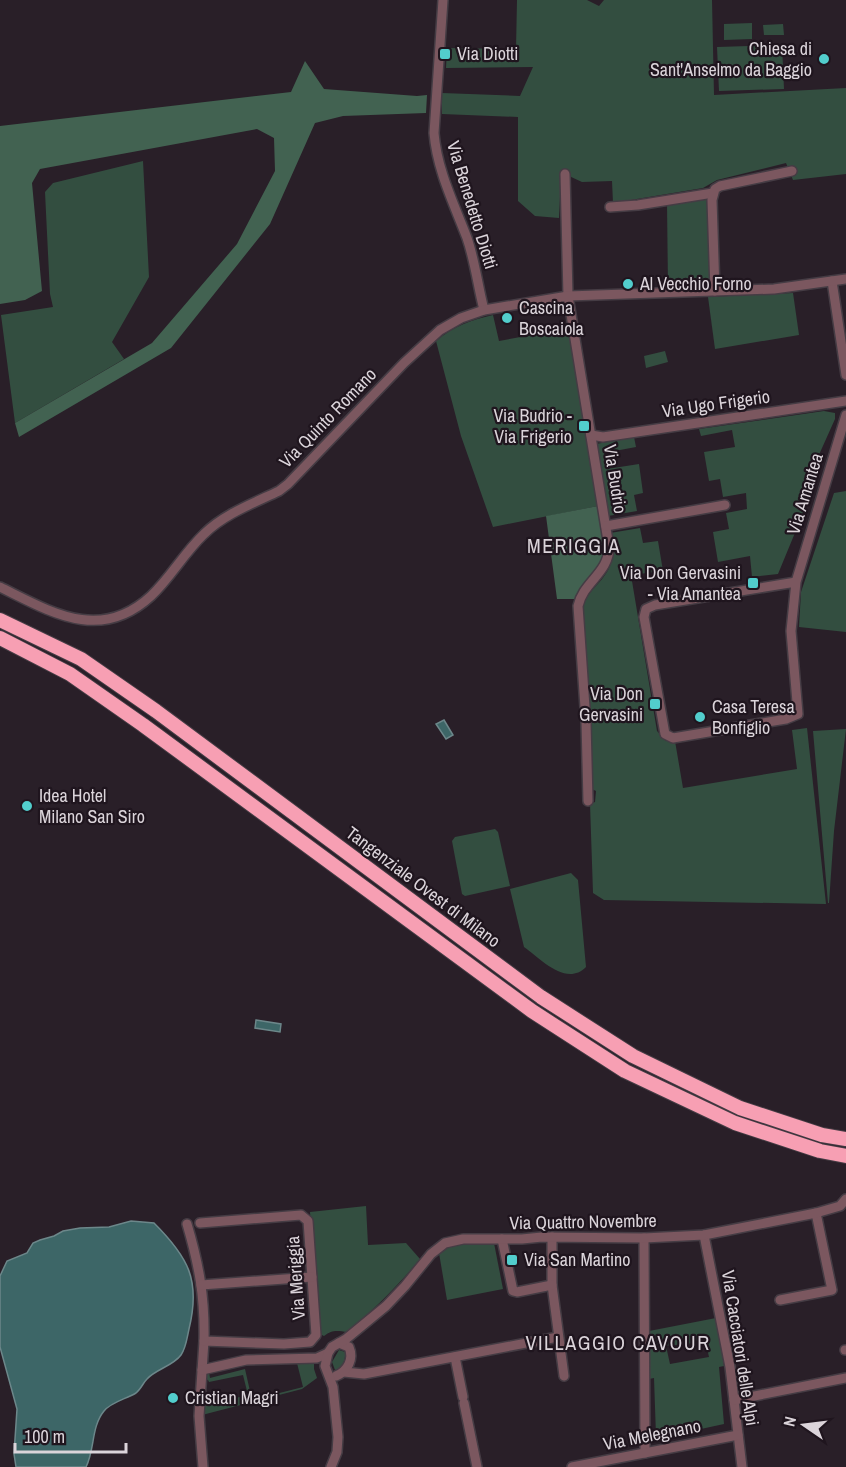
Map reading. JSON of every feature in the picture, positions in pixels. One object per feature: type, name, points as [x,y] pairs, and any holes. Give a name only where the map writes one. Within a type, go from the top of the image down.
[{"type":"highway","name":"Tangenziale Ovest di Milano","points":[[0,620],[81,659],[165,718],[541,997],[633,1056],[740,1108],[822,1135],[846,1139]]},
{"type":"highway","name":"Tangenziale Ovest di Milano","points":[[0,638],[79,680],[532,1011],[625,1071],[735,1123],[820,1151],[846,1156]]},
{"type":"street","name":"Via Benedetto Diotti","points":[[443,0],[434,133],[435,149],[468,240],[484,310]]},
{"type":"street","points":[[610,207],[713,193],[720,186],[792,171]]},
{"type":"street","points":[[565,174],[568,297]]},
{"type":"street","points":[[713,193],[715,291]]},
{"type":"street","name":"Via Quinto Romano","points":[[0,587],[74,620],[106,620],[138,606],[152,595],[197,541],[215,524],[279,491],[298,475],[404,363],[431,338],[448,324],[484,310],[568,297],[774,289],[846,279]]},
{"type":"street","points":[[832,281],[846,375]]},
{"type":"street","name":"Via Budrio","points":[[568,297],[609,547],[607,562],[584,591],[578,606],[586,722],[588,801]]},
{"type":"street","name":"Via Ugo Frigerio","points":[[591,435],[603,437],[846,401]]},
{"type":"street","name":"Via Amantea","points":[[796,582],[655,605],[646,609],[644,617],[665,734],[673,738],[791,718],[798,714],[791,631],[796,582],[846,415]]},
{"type":"street","points":[[606,526],[725,505]]},
{"type":"street","name":"Via Quattro Novembre","points":[[328,1353],[332,1347],[353,1334],[386,1306],[431,1254],[445,1243],[464,1239],[644,1238],[704,1235],[816,1213],[840,1206],[846,1199]]},
{"type":"street","points":[[780,1300],[832,1290],[816,1213]]},
{"type":"street","name":"Via Meriggia","points":[[200,1223],[301,1215],[306,1217],[316,1335],[310,1342],[284,1344],[204,1341]]},
{"type":"street","points":[[187,1224],[205,1310],[199,1416],[203,1467]]},
{"type":"street","name":"Via Cacciatori delle Alpi","points":[[704,1235],[730,1367],[742,1467]]},
{"type":"street","points":[[552,1237],[552,1286],[564,1376]]},
{"type":"street","points":[[644,1238],[645,1453]]},
{"type":"street","points":[[502,1239],[513,1291],[552,1286]]},
{"type":"street","points":[[201,1286],[312,1278]]},
{"type":"street","points":[[331,1467],[337,1452],[338,1437],[333,1386],[336,1370],[351,1354],[349,1347],[353,1334]]},
{"type":"street","points":[[317,1358],[336,1370],[364,1374],[455,1357],[557,1334]]},
{"type":"street","points":[[339,1343],[349,1347]]},
{"type":"street","points":[[202,1370],[246,1360],[317,1358],[328,1353],[336,1370]]},
{"type":"street","points":[[455,1357],[477,1467]]},
{"type":"street","points":[[734,1400],[846,1378]]},
{"type":"street","name":"Via Melegnano","points":[[572,1467],[738,1435]]},
{"type":"shaded area","points":[[517,0],[587,0],[599,6],[604,0],[712,0],[714,95],[846,88],[846,174],[793,180],[786,163],[717,180],[703,188],[613,203],[612,181],[582,182],[569,176],[561,176],[559,218],[535,216],[518,201],[518,117],[442,114],[442,93],[520,96],[533,67],[446,68],[447,48],[516,49]]},
{"type":"shaded area","points":[[752,23],[752,39],[724,40],[724,24]]},
{"type":"shaded area","points":[[783,24],[784,35],[764,35],[763,25]]},
{"type":"shaded area","points":[[782,45],[784,89],[719,91],[717,47]]},
{"type":"shaded area","points":[[305,61],[324,89],[427,95],[426,113],[343,116],[315,123],[270,224],[171,348],[19,437],[15,423],[152,343],[237,244],[275,171],[274,138],[257,129],[40,169],[32,183],[42,291],[25,300],[0,304],[0,126],[291,92]]},
{"type":"shaded area","points":[[143,161],[149,277],[112,342],[124,359],[15,423],[1,315],[53,307],[50,294],[45,192],[53,183]]},
{"type":"shaded area","points":[[707,198],[710,285],[668,286],[667,204]]},
{"type":"shaded area","points":[[793,293],[799,335],[715,349],[708,297]]},
{"type":"shaded area","points":[[493,315],[499,341],[570,328],[598,506],[493,527],[461,436],[436,341],[463,324]]},
{"type":"shaded area","points":[[665,351],[668,362],[646,368],[644,356]]},
{"type":"shaded area","points":[[824,411],[835,413],[835,419],[818,457],[811,494],[778,574],[752,577],[750,556],[718,562],[713,532],[729,529],[726,513],[747,509],[746,493],[723,497],[720,479],[709,481],[704,452],[735,447],[732,430],[701,436],[699,429]]},
{"type":"shaded area","points":[[634,437],[636,447],[604,453],[607,469],[639,464],[643,493],[634,495],[637,511],[608,516],[596,444]]},
{"type":"shaded area","points":[[846,491],[846,632],[799,627],[801,592],[834,493]]},
{"type":"shaded area","points":[[598,506],[604,537],[601,560],[575,599],[557,599],[546,516]]},
{"type":"shaded area","points":[[640,528],[643,543],[658,541],[663,571],[631,575],[657,731],[666,741],[675,741],[683,788],[797,769],[792,730],[807,728],[826,904],[604,900],[593,893],[590,804],[595,802],[596,791],[590,788],[582,607],[588,595],[609,568],[612,555],[610,533]]},
{"type":"shaded area","points":[[444,720],[453,735],[446,739],[436,724]]},
{"type":"shaded area","points":[[846,729],[834,831],[828,903],[813,731]]},
{"type":"shaded area","points":[[495,829],[498,832],[510,886],[465,896],[462,894],[452,841],[455,837]]},
{"type":"shaded area","points":[[571,873],[578,880],[586,967],[570,974],[554,969],[524,947],[510,889]]},
{"type":"shaded area","points":[[256,1020],[281,1024],[280,1032],[255,1028]]},
{"type":"shaded area","points":[[366,1206],[368,1245],[406,1243],[420,1259],[386,1297],[348,1332],[333,1331],[324,1336],[318,1333],[310,1212]]},
{"type":"shaded area","points":[[131,1221],[154,1223],[176,1247],[189,1270],[193,1297],[192,1312],[183,1352],[174,1362],[151,1376],[136,1393],[104,1411],[97,1424],[86,1467],[16,1467],[14,1454],[17,1409],[0,1347],[0,1276],[7,1261],[27,1253],[33,1243],[63,1231],[109,1227]]},
{"type":"shaded area","points":[[494,1243],[503,1289],[447,1300],[439,1253],[450,1245]]},
{"type":"shaded area","points":[[716,1318],[724,1366],[719,1367],[724,1424],[664,1437],[656,1436],[654,1378],[649,1379],[649,1331]],"holes":[[[705,1339],[709,1357],[670,1364],[666,1346],[695,1343],[695,1341]]]},
{"type":"shaded area","points":[[339,1350],[345,1352],[345,1358],[342,1366],[335,1370],[332,1362]]},
{"type":"shaded area","points":[[314,1361],[317,1378],[302,1389],[202,1415],[202,1406],[248,1395],[243,1375],[209,1382],[203,1378],[204,1374],[209,1372],[210,1378],[245,1369],[252,1400],[303,1387],[297,1363]]},
{"type":"place","name":"Via Diotti","points":[[445,54]]},
{"type":"place","name":"Chiesa di Sant'Anselmo da Baggio","points":[[824,59]]},
{"type":"place","name":"Al Vecchio Forno","points":[[628,284]]},
{"type":"place","name":"Cascina Boscaiola","points":[[507,318]]},
{"type":"place","name":"Via Budrio - Via Frigerio","points":[[584,426]]},
{"type":"place","name":"Via Don Gervasini - Via Amantea","points":[[753,583]]},
{"type":"place","name":"Via Don Gervasini","points":[[655,704]]},
{"type":"place","name":"Casa Teresa Bonfiglio","points":[[700,717]]},
{"type":"place","name":"Idea Hotel Milano San Siro","points":[[27,806]]},
{"type":"place","name":"Via San Martino","points":[[512,1260]]},
{"type":"place","name":"Cristian Magri","points":[[173,1398]]},
{"type":"district","name":"MERIGGIA","points":[[574,546]]},
{"type":"district","name":"VILLAGGIO CAVOUR","points":[[618,1343]]}]
